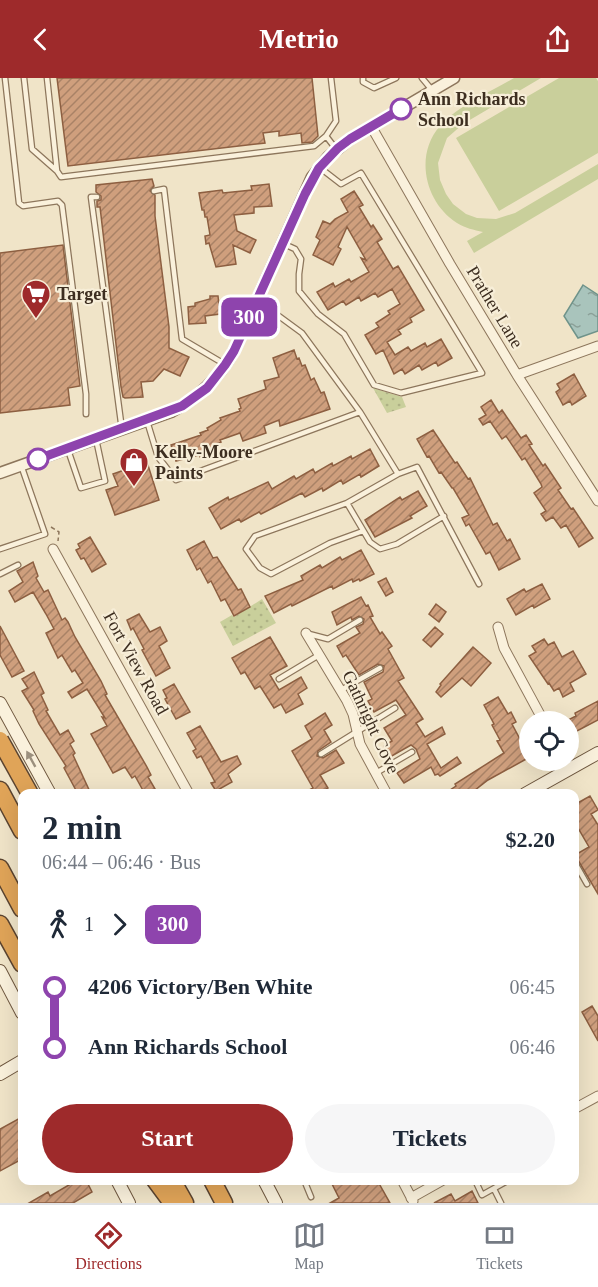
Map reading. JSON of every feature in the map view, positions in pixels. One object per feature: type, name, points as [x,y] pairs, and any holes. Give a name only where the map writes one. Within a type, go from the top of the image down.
[{"type":"highway","points":[[0,742],[27,789]]},
{"type":"highway","points":[[0,790],[18,824]]},
{"type":"highway","points":[[0,868],[18,902]]},
{"type":"highway","points":[[0,924],[18,957]]},
{"type":"highway","points":[[159,1185],[172,1203]]},
{"type":"highway","points":[[175,1185],[184,1203]]},
{"type":"highway","points":[[215,1185],[224,1203]]},
{"type":"main road","points":[[0,703],[47,789]]},
{"type":"main road","points":[[579,760],[598,753]]},
{"type":"main road","points":[[543,789],[561,771]]},
{"type":"main road","points":[[1,977],[18,989]]},
{"type":"main road","points":[[1,977],[18,1006]]},
{"type":"main road","points":[[0,1074],[18,1063]]},
{"type":"main road","points":[[120,1185],[129,1203]]},
{"type":"main road","points":[[267,1185],[276,1203]]},
{"type":"street","points":[[0,473],[171,412],[207,388],[225,365],[312,177],[319,168],[336,150],[371,126],[454,78]]},
{"type":"street","name":"Prather Lane","points":[[371,126],[517,375],[598,501]]},
{"type":"street","points":[[517,375],[598,346]]},
{"type":"street","name":"Fort View Road","points":[[53,549],[186,789]]},
{"type":"street","points":[[498,627],[504,648],[538,711]]},
{"type":"street","name":"Gathright Cove","points":[[306,633],[353,714],[360,744],[384,789]]},
{"type":"street","points":[[579,1106],[598,1096]]},
{"type":"street","points":[[405,1185],[413,1200],[436,1185]]},
{"type":"lane","points":[[5,78],[19,203],[23,206],[58,201],[62,204],[86,394],[86,414]]},
{"type":"lane","points":[[24,78],[32,149],[61,177],[314,146],[326,136],[336,121],[331,78]]},
{"type":"lane","points":[[47,78],[57,171]]},
{"type":"lane","points":[[363,78],[363,81],[374,88],[396,78]]},
{"type":"lane","points":[[422,78],[433,90]]},
{"type":"lane","points":[[326,136],[336,150]]},
{"type":"lane","points":[[282,243],[295,249],[301,259],[298,274],[299,291],[318,314],[344,334],[374,385],[401,393],[482,373],[361,173],[341,184],[319,168]]},
{"type":"lane","points":[[154,191],[165,189],[182,339],[225,365]]},
{"type":"lane","points":[[97,197],[91,197],[122,430]]},
{"type":"lane","points":[[257,300],[302,333],[360,412],[398,474]]},
{"type":"lane","points":[[147,421],[158,457],[176,480],[360,412]]},
{"type":"lane","points":[[68,449],[81,488],[105,481],[96,439]]},
{"type":"lane","points":[[0,549],[45,534],[21,465]]},
{"type":"lane","points":[[363,531],[330,543],[271,574],[260,568],[246,549],[255,537],[347,503],[398,474],[417,467],[479,584]]},
{"type":"lane","points":[[347,503],[375,547],[387,548],[397,544],[444,516]]},
{"type":"lane","points":[[0,574],[18,565]]},
{"type":"lane","points":[[306,633],[328,639],[360,620]]},
{"type":"lane","points":[[279,679],[319,655]]},
{"type":"lane","points":[[340,690],[380,668]]},
{"type":"lane","points":[[321,754],[395,708]]},
{"type":"lane","points":[[0,742],[12,724]]},
{"type":"lane","points":[[376,773],[412,752]]},
{"type":"lane","points":[[579,870],[587,884]]},
{"type":"lane","points":[[306,1185],[311,1197]]},
{"type":"lane","points":[[477,1185],[482,1195],[501,1185]]},
{"type":"lane","points":[[494,1189],[501,1203]]},
{"type":"path","points":[[42,526],[59,532],[58,543],[53,549]]},
{"type":"green space","points":[[514,78],[541,78],[463,124],[447,138],[438,163],[440,180],[453,204],[466,214],[477,218],[496,219],[515,213],[598,164],[598,179],[474,253],[467,241],[483,232],[457,223],[437,203],[427,178],[427,151],[432,138],[448,118],[465,105]]},
{"type":"green space","points":[[559,78],[596,78],[598,81],[598,153],[499,211],[456,138]]},
{"type":"green space","points":[[373,388],[402,397],[406,407],[387,413]]},
{"type":"green space","points":[[262,599],[276,623],[233,646],[220,622],[232,615],[234,617]]},
{"type":"water","points":[[583,285],[598,295],[598,331],[578,338],[564,316]]},
{"type":"building","points":[[57,78],[312,78],[318,136],[312,142],[302,143],[301,133],[279,136],[279,131],[263,133],[265,143],[68,166]]},
{"type":"building","points":[[152,179],[154,186],[150,191],[155,195],[155,216],[169,327],[169,348],[189,357],[180,376],[164,369],[153,381],[141,382],[143,397],[125,398],[121,387],[100,207],[97,207],[97,201],[101,200],[101,196],[96,192],[96,185]]},
{"type":"building","points":[[269,184],[272,206],[254,207],[254,213],[234,215],[237,231],[256,240],[250,253],[233,245],[236,264],[216,267],[209,243],[206,244],[205,236],[210,235],[199,193],[252,190],[251,186]]},
{"type":"building","points":[[354,191],[363,205],[359,207],[371,227],[373,225],[382,239],[377,242],[393,269],[398,266],[424,310],[410,318],[412,322],[398,330],[401,334],[387,342],[395,355],[408,347],[411,351],[425,343],[427,347],[441,339],[452,358],[438,366],[436,362],[422,370],[419,365],[405,374],[402,369],[394,374],[383,350],[376,354],[365,335],[379,327],[376,323],[390,314],[388,311],[400,304],[392,289],[378,297],[375,293],[361,301],[359,297],[346,305],[343,301],[328,310],[317,292],[333,283],[335,287],[349,279],[351,282],[369,272],[361,258],[366,260],[347,227],[338,247],[341,249],[333,265],[313,255],[320,240],[316,237],[323,221],[330,224],[348,212],[341,199]]},
{"type":"building","name":"Target","points":[[63,245],[80,386],[68,388],[70,405],[0,413],[0,253]]},
{"type":"building","points":[[210,296],[218,296],[220,314],[205,316],[206,323],[189,324],[188,307],[210,299]]},
{"type":"building","points":[[294,350],[302,366],[305,365],[311,380],[314,378],[321,393],[324,392],[330,409],[280,426],[279,420],[264,426],[266,433],[243,441],[240,433],[220,440],[221,442],[213,445],[214,447],[206,450],[208,455],[176,461],[171,445],[201,435],[200,433],[221,420],[220,418],[240,411],[238,399],[266,389],[264,381],[279,377],[273,358]]},
{"type":"building","points":[[574,374],[586,396],[572,405],[570,401],[563,405],[556,392],[560,389],[557,384]]},
{"type":"building","points":[[491,400],[499,413],[502,410],[521,438],[526,435],[532,444],[529,445],[561,488],[558,490],[593,538],[579,547],[566,525],[561,528],[553,517],[546,521],[541,514],[546,511],[534,493],[542,487],[541,484],[525,458],[522,460],[506,436],[502,439],[490,421],[483,425],[479,419],[486,415],[481,407]]},
{"type":"building","points":[[433,430],[455,463],[457,462],[468,479],[470,478],[493,525],[497,523],[507,541],[510,539],[520,559],[499,570],[490,552],[486,554],[469,524],[466,526],[462,518],[469,515],[453,488],[441,472],[439,473],[429,456],[427,457],[417,439]]},
{"type":"building","points":[[370,449],[379,466],[361,477],[360,474],[343,484],[341,480],[323,491],[322,488],[305,497],[302,493],[241,522],[239,519],[221,529],[209,508],[228,497],[229,500],[268,482],[272,489],[294,476],[296,479],[313,469],[315,473],[332,463],[333,466]]},
{"type":"building","name":"Kelly-Moore Paints","points":[[147,462],[159,500],[115,515],[106,490],[118,486],[113,474]]},
{"type":"building","points":[[418,491],[427,506],[410,516],[412,518],[375,537],[365,520],[400,497],[402,500]]},
{"type":"building","points":[[90,537],[106,564],[92,572],[76,550],[80,548],[78,544]]},
{"type":"building","points":[[204,541],[213,558],[217,557],[238,590],[241,589],[250,607],[234,616],[225,599],[221,601],[211,581],[208,583],[200,568],[197,570],[187,550]]},
{"type":"building","points":[[361,550],[374,574],[360,581],[359,579],[353,582],[352,579],[333,589],[332,586],[274,613],[265,596],[303,580],[301,576],[320,565],[322,568],[340,557],[342,560]]},
{"type":"building","points":[[33,562],[38,576],[36,578],[44,592],[48,590],[62,620],[65,618],[68,622],[101,681],[107,694],[105,695],[147,767],[151,775],[148,777],[155,789],[142,789],[135,776],[132,778],[125,767],[113,773],[91,734],[107,726],[102,717],[105,718],[87,689],[72,698],[68,692],[83,683],[75,670],[72,672],[62,655],[58,658],[46,633],[54,629],[33,592],[15,602],[9,591],[23,582],[17,571]]},
{"type":"building","points":[[386,578],[393,592],[386,596],[378,582]]},
{"type":"building","points":[[542,584],[550,599],[534,608],[533,605],[516,615],[507,599],[524,589],[526,592]]},
{"type":"building","points":[[361,597],[366,606],[368,605],[373,616],[370,617],[380,634],[382,632],[392,646],[388,649],[404,678],[398,681],[423,719],[416,723],[425,737],[442,727],[445,734],[427,744],[441,768],[457,757],[461,763],[440,776],[435,775],[431,767],[404,783],[397,773],[420,759],[416,749],[411,745],[390,757],[384,746],[392,741],[384,728],[406,715],[396,700],[374,712],[368,701],[372,699],[364,682],[383,672],[384,666],[378,664],[359,675],[346,655],[343,657],[337,646],[360,633],[356,627],[363,624],[364,619],[359,616],[352,620],[351,617],[337,625],[332,612]]},
{"type":"building","points":[[436,604],[446,612],[439,622],[429,614]]},
{"type":"building","points":[[139,614],[150,632],[160,627],[167,641],[159,646],[170,668],[156,676],[127,620]]},
{"type":"building","points":[[0,626],[24,671],[12,677],[0,655]]},
{"type":"building","points":[[435,627],[443,634],[431,647],[423,640]]},
{"type":"building","points":[[270,637],[287,666],[270,675],[279,690],[301,677],[307,688],[298,694],[303,704],[286,713],[281,704],[274,708],[260,686],[255,689],[245,672],[241,674],[232,658]]},
{"type":"building","points":[[544,639],[548,645],[554,642],[562,657],[573,651],[586,674],[570,683],[574,691],[563,697],[559,688],[554,691],[548,684],[529,656],[536,652],[532,646]]},
{"type":"building","points":[[473,647],[491,663],[471,686],[462,678],[441,697],[436,692],[440,684]]},
{"type":"building","points":[[34,672],[44,693],[41,695],[48,710],[46,711],[60,735],[68,730],[74,741],[70,744],[75,753],[73,755],[89,789],[75,789],[64,768],[66,766],[39,724],[34,710],[22,691],[28,688],[22,679]]},
{"type":"building","points":[[174,684],[190,712],[176,719],[165,699],[167,698],[163,690]]},
{"type":"building","points":[[498,697],[508,714],[511,712],[516,722],[512,724],[519,737],[519,763],[476,789],[452,789],[456,786],[455,784],[504,753],[497,741],[500,740],[492,725],[494,724],[484,705]]},
{"type":"building","points":[[598,701],[598,720],[579,730],[579,711]]},
{"type":"building","points":[[325,713],[332,725],[324,730],[331,742],[318,751],[317,756],[323,758],[336,750],[344,763],[320,775],[328,788],[326,789],[311,789],[313,788],[292,751],[312,739],[305,726]]},
{"type":"building","points":[[200,726],[221,762],[237,756],[241,764],[228,774],[232,782],[220,789],[215,789],[211,783],[215,782],[201,756],[197,758],[193,751],[196,749],[187,733]]},
{"type":"building","points":[[590,796],[598,810],[591,814],[598,825],[598,894],[579,862],[579,853],[589,847],[579,830],[579,802]]},
{"type":"building","points":[[592,1006],[598,1016],[598,1041],[582,1012]]},
{"type":"building","points":[[18,1119],[18,1161],[0,1171],[0,1129]]},
{"type":"building","points":[[69,1185],[88,1185],[92,1192],[73,1203],[29,1203],[48,1192],[50,1196]]},
{"type":"building","points":[[332,1185],[380,1185],[390,1203],[330,1203],[339,1198]]},
{"type":"building","points":[[472,1191],[478,1203],[434,1203],[451,1194],[455,1201]]},
{"type":"bus line","name":"300","points":[[38,459],[171,412],[207,388],[234,351],[312,177],[338,148],[401,109]]},
{"type":"place","name":"Ann Richards School","points":[[401,109]]},
{"type":"place","name":"Target","points":[[36,320]]},
{"type":"place","name":"Kelly-Moore Paints","points":[[134,488]]}]
